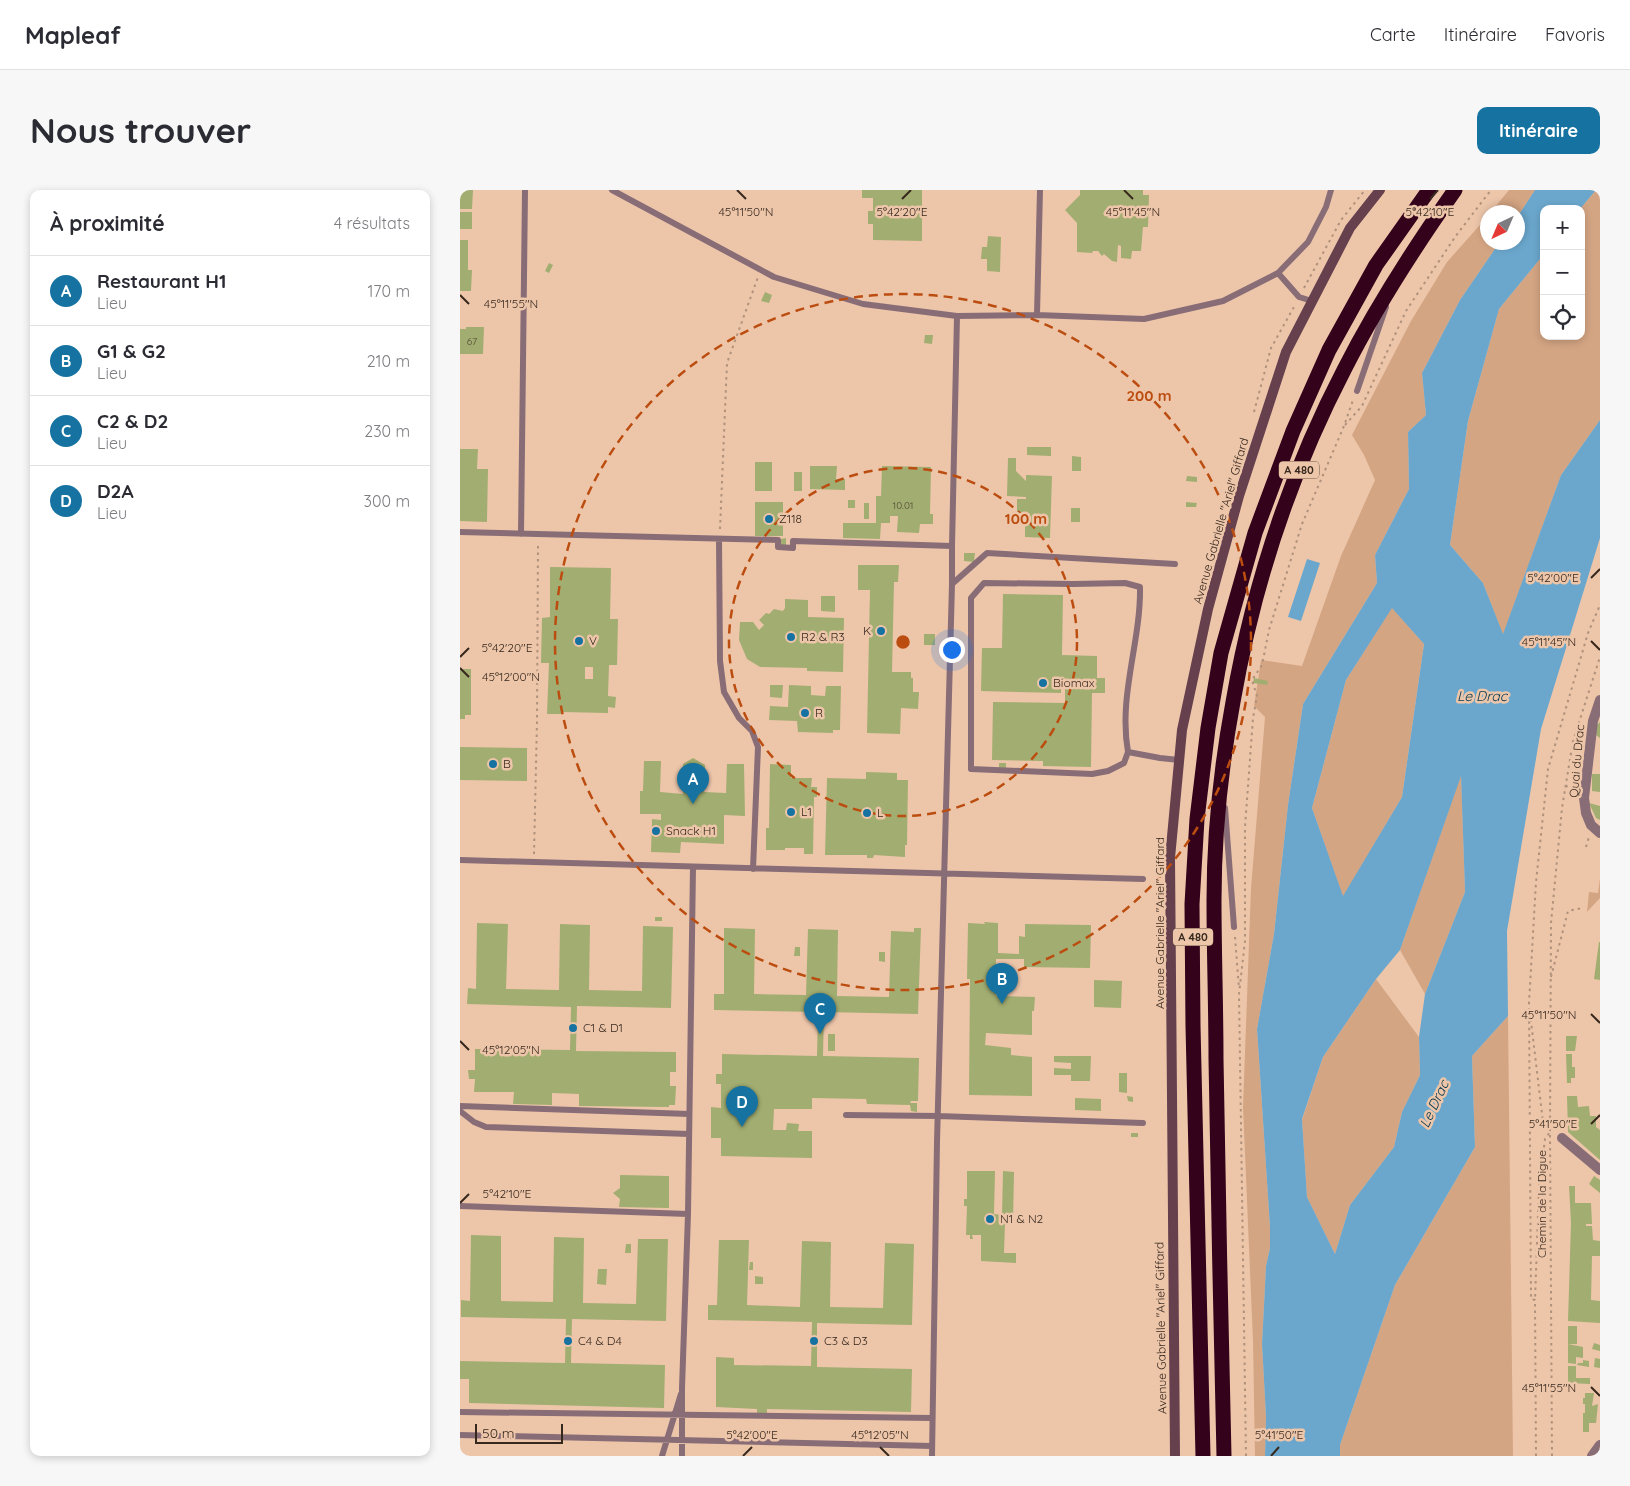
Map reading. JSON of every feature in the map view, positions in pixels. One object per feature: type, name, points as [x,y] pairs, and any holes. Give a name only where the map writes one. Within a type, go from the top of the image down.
[{"type":"highway","name":"A 480","points":[[1203,1456],[1192,904],[1197,819],[1208,728],[1221,653],[1255,533],[1293,431],[1325,359],[1376,265],[1428,190]]},
{"type":"highway","name":"A 480","points":[[1224,1456],[1214,898],[1222,776],[1233,702],[1245,644],[1264,570],[1281,518],[1324,410],[1344,370],[1396,278],[1455,190]]},
{"type":"street","name":"Avenue Gabrielle \"Ariel\" Giffard","points":[[1175,1456],[1170,858],[1182,730],[1208,610],[1239,496],[1286,352],[1350,228],[1380,190]]},
{"type":"street","name":"Quai du Drac","points":[[1600,700],[1593,721],[1584,798],[1586,813],[1591,825],[1600,833]]},
{"type":"street","points":[[1562,1138],[1600,1170]]},
{"type":"street","points":[[1592,1456],[1600,1445]]},
{"type":"lane","points":[[521,534],[525,190]]},
{"type":"lane","points":[[612,190],[774,277],[863,304],[957,316],[1037,315],[1144,319],[1223,301],[1278,273],[1308,242],[1326,207],[1331,190]]},
{"type":"lane","points":[[1037,315],[1040,190]]},
{"type":"lane","points":[[1278,273],[1299,297],[1312,301]]},
{"type":"lane","points":[[1357,390],[1396,278]]},
{"type":"lane","points":[[932,1456],[957,316]]},
{"type":"lane","points":[[460,532],[778,540],[778,547],[793,548],[793,541],[952,546]]},
{"type":"lane","points":[[719,539],[720,661],[724,692],[739,718],[752,731],[758,747],[754,869]]},
{"type":"lane","points":[[952,584],[987,553],[1175,564]]},
{"type":"lane","points":[[984,583],[1125,583],[1140,587],[1140,610],[1125,704],[1128,752],[1124,763],[1108,771],[1092,774],[971,769],[971,598],[984,583]]},
{"type":"lane","points":[[1128,752],[1179,760]]},
{"type":"lane","points":[[1222,776],[1234,927]]},
{"type":"lane","points":[[460,860],[945,875],[1143,879]]},
{"type":"lane","points":[[682,1456],[693,867]]},
{"type":"lane","points":[[460,1106],[689,1114]]},
{"type":"lane","points":[[460,1111],[474,1122],[486,1128],[689,1134]]},
{"type":"lane","points":[[846,1116],[938,1116],[1143,1123]]},
{"type":"lane","points":[[460,1206],[688,1214]]},
{"type":"lane","points":[[662,1456],[682,1388]]},
{"type":"lane","points":[[460,1412],[932,1418]]},
{"type":"lane","points":[[460,1436],[932,1446]]},
{"type":"path","points":[[1344,426],[1362,406],[1406,311],[1455,237],[1491,190]]},
{"type":"path","points":[[719,539],[727,363],[761,270]]},
{"type":"path","points":[[1239,994],[1246,941],[1246,827],[1257,696],[1252,680],[1262,665],[1268,630],[1302,524],[1344,426],[1357,390]]},
{"type":"path","points":[[534,862],[538,534]]},
{"type":"path","points":[[1535,1300],[1531,1299],[1530,1289],[1529,1003],[1536,882],[1548,768],[1588,633],[1600,605]]},
{"type":"path","name":"Chemin de la Digue","points":[[1552,1456],[1551,924],[1562,808],[1573,741],[1600,657]]},
{"type":"path","points":[[1551,980],[1568,912],[1582,908]]},
{"type":"path","points":[[1234,927],[1239,994],[1246,1456]]},
{"type":"path","points":[[1529,1003],[1543,1122],[1550,1132],[1545,1139],[1539,1187],[1535,1300],[1536,1456]]},
{"type":"shaded area","points":[[1509,190],[1535,190],[1525,205],[1497,205]]},
{"type":"shaded area","points":[[1596,190],[1600,190],[1600,420],[1561,475],[1503,635],[1483,583],[1450,545],[1468,421],[1499,309],[1540,259],[1540,340],[1585,340],[1585,205],[1583,205]]},
{"type":"shaded area","points":[[1480,225],[1480,250],[1494,250],[1460,300],[1422,373],[1426,415],[1408,432],[1409,489],[1375,555],[1377,583],[1303,704],[1288,805],[1274,934],[1257,1029],[1270,1248],[1266,1266],[1262,1344],[1266,1417],[1265,1456],[1255,1456],[1253,1341],[1243,1107],[1251,888],[1265,717],[1254,706],[1261,660],[1302,666],[1341,556],[1375,480],[1364,455],[1352,435],[1411,321],[1447,262]]},
{"type":"shaded area","points":[[1392,607],[1424,644],[1402,797],[1343,897],[1312,808],[1346,680]]},
{"type":"shaded area","points":[[1461,774],[1465,892],[1425,994],[1400,950]]},
{"type":"shaded area","points":[[1600,878],[1600,898],[1587,912],[1589,892],[1598,893]]},
{"type":"shaded area","points":[[1376,979],[1419,1037],[1420,1075],[1402,1112],[1394,1147],[1350,1205],[1335,1254],[1307,1197],[1302,1120],[1323,1057]]},
{"type":"shaded area","points":[[1508,1016],[1513,1456],[1340,1456],[1340,1445],[1395,1285],[1475,1147],[1472,1056]]},
{"type":"water","name":"Le Drac","points":[[1535,190],[1596,190],[1583,205],[1540,205],[1540,259],[1499,309],[1468,421],[1450,545],[1483,583],[1503,634],[1561,475],[1600,420],[1600,538],[1541,729],[1507,931],[1508,1016],[1472,1056],[1475,1147],[1395,1285],[1340,1445],[1340,1456],[1265,1456],[1266,1417],[1262,1344],[1270,1227],[1257,1029],[1274,934],[1288,805],[1303,704],[1377,583],[1375,555],[1409,489],[1408,432],[1426,415],[1422,373],[1460,300],[1494,250],[1525,250],[1525,205]],"holes":[[[1392,608],[1424,644],[1402,797],[1343,896],[1312,808],[1346,680]],[[1461,776],[1465,892],[1425,994],[1419,1037],[1420,1075],[1402,1112],[1394,1147],[1350,1205],[1335,1254],[1307,1197],[1302,1119],[1323,1057],[1376,979],[1400,950]]]},
{"type":"water","points":[[1307,559],[1320,563],[1301,621],[1288,617]]},
{"type":"building","points":[[460,190],[473,190],[472,209],[460,209]]},
{"type":"building","points":[[862,190],[922,190],[922,241],[873,240],[873,224],[868,224],[868,211],[873,211],[873,198],[862,198]]},
{"type":"building","points":[[1080,190],[1143,190],[1143,195],[1149,195],[1148,227],[1143,227],[1141,251],[1132,251],[1131,259],[1121,258],[1121,246],[1118,245],[1117,262],[1112,261],[1104,254],[1102,256],[1098,251],[1093,251],[1092,253],[1077,252],[1077,223],[1065,210],[1080,195]]},
{"type":"building","points":[[460,212],[472,212],[472,229],[460,229]]},
{"type":"building","points":[[988,236],[1001,237],[1000,272],[987,271],[987,259],[981,259],[982,247],[987,247]]},
{"type":"building","points":[[460,240],[468,240],[468,270],[472,270],[471,291],[460,291]]},
{"type":"building","points":[[549,263],[553,265],[549,273],[545,271]]},
{"type":"building","points":[[765,292],[772,295],[769,303],[761,301]]},
{"type":"building","points":[[466,327],[484,327],[483,354],[460,354],[460,329],[466,329]]},
{"type":"building","points":[[925,335],[933,335],[932,344],[924,343]]},
{"type":"building","points":[[1027,447],[1051,447],[1051,456],[1027,455]]},
{"type":"building","points":[[460,449],[478,449],[477,469],[488,469],[487,522],[460,521]]},
{"type":"building","points":[[1072,456],[1081,457],[1081,471],[1072,471]]},
{"type":"building","points":[[1008,458],[1016,458],[1016,471],[1026,481],[1026,475],[1052,476],[1050,538],[1025,537],[1025,513],[1017,513],[1017,499],[1026,499],[1026,497],[1007,496]]},
{"type":"building","points":[[755,462],[772,462],[772,491],[755,491]]},
{"type":"building","points":[[810,466],[837,466],[836,479],[845,479],[845,490],[810,489]]},
{"type":"building","points":[[882,466],[931,467],[930,514],[933,514],[933,524],[920,524],[919,533],[897,532],[898,516],[890,516],[890,523],[881,523],[880,539],[843,538],[843,523],[876,523],[876,496],[881,496]]},
{"type":"building","points":[[794,472],[802,472],[802,491],[794,491]]},
{"type":"building","points":[[1187,476],[1197,477],[1197,482],[1186,481]]},
{"type":"building","points":[[848,500],[855,500],[855,508],[848,508]]},
{"type":"building","name":"Z118","points":[[755,502],[783,502],[783,536],[755,536]]},
{"type":"building","points":[[1186,502],[1197,503],[1196,507],[1186,507]]},
{"type":"building","points":[[864,503],[869,503],[869,519],[864,519]]},
{"type":"building","points":[[1071,508],[1080,508],[1080,522],[1071,522]]},
{"type":"building","points":[[786,538],[786,546],[781,545],[781,539]]},
{"type":"building","points":[[964,553],[975,553],[974,562],[964,561]]},
{"type":"building","name":"K","points":[[858,565],[899,565],[898,582],[894,582],[892,672],[911,672],[913,692],[919,692],[918,709],[901,708],[900,734],[867,733],[870,590],[858,590]]},
{"type":"building","name":"V","points":[[550,567],[611,568],[610,619],[618,619],[617,665],[609,665],[608,696],[616,697],[615,708],[608,707],[608,713],[561,712],[562,714],[547,714],[549,663],[541,663],[542,618],[550,617]],"holes":[[[585,667],[593,667],[593,679],[585,679]]]},
{"type":"building","name":"Biomax","points":[[1003,594],[1063,595],[1062,655],[1097,656],[1097,678],[1105,678],[1105,693],[1092,693],[1091,767],[1043,766],[1043,761],[992,760],[993,702],[1065,703],[1065,688],[1061,688],[1061,693],[981,691],[982,648],[1002,648]]},
{"type":"building","points":[[821,596],[835,596],[835,612],[821,611]]},
{"type":"building","name":"R2 & R3","points":[[785,599],[808,600],[808,617],[844,618],[843,672],[807,671],[807,668],[760,667],[747,659],[739,640],[740,622],[753,622],[759,630],[764,625],[759,620],[766,613],[769,614],[774,609],[783,611]]},
{"type":"building","points":[[924,634],[935,634],[935,645],[924,645]]},
{"type":"building","points":[[460,669],[471,669],[471,715],[465,715],[465,719],[460,719]]},
{"type":"building","points":[[1254,678],[1268,681],[1267,685],[1253,683]]},
{"type":"building","points":[[770,685],[783,685],[782,698],[770,697]]},
{"type":"building","name":"R","points":[[789,685],[811,686],[811,695],[825,696],[826,686],[841,686],[840,730],[833,730],[833,733],[798,732],[797,721],[769,720],[770,706],[788,707]]},
{"type":"building","points":[[1600,722],[1600,738],[1596,735],[1594,728]]},
{"type":"building","name":"B","points":[[460,747],[527,748],[527,781],[460,780]]},
{"type":"building","points":[[693,758],[705,765],[705,779],[703,778],[705,782],[704,792],[726,793],[727,764],[744,764],[745,816],[724,815],[724,844],[681,842],[680,853],[651,852],[652,819],[661,820],[661,814],[640,814],[640,791],[643,791],[644,761],[661,761],[660,792],[683,794],[683,764]]},
{"type":"building","points":[[999,763],[1006,763],[1006,770],[999,770]]},
{"type":"building","name":"L1","points":[[770,764],[791,765],[791,778],[812,778],[811,787],[817,787],[817,797],[814,797],[813,854],[804,854],[804,848],[766,850],[766,828],[769,828]]},
{"type":"building","name":"L","points":[[866,772],[897,773],[897,780],[908,780],[907,845],[905,845],[905,857],[874,855],[873,858],[867,858],[867,855],[825,855],[827,778],[866,779]]},
{"type":"building","points":[[1592,774],[1600,774],[1600,792],[1592,791]]},
{"type":"building","points":[[1589,803],[1600,806],[1600,820],[1596,818]]},
{"type":"building","points":[[655,917],[662,917],[662,921],[655,921]]},
{"type":"building","points":[[984,922],[998,923],[998,953],[1019,954],[1019,936],[1025,937],[1025,924],[1091,925],[1090,968],[1024,967],[1024,959],[996,959],[996,996],[1035,997],[1034,1011],[1032,1011],[1032,1035],[986,1033],[985,1045],[1011,1048],[1011,1055],[1032,1057],[1032,1096],[969,1095],[970,979],[967,979],[968,923],[985,924]]},
{"type":"building","name":"C1 & D1","points":[[477,923],[508,924],[506,989],[559,990],[560,924],[590,925],[589,990],[642,991],[643,926],[673,927],[671,1008],[577,1006],[576,1051],[676,1052],[676,1072],[670,1072],[670,1086],[676,1086],[675,1105],[669,1105],[669,1107],[579,1106],[579,1094],[552,1093],[552,1105],[513,1104],[514,1092],[474,1092],[475,1079],[469,1079],[468,1070],[475,1070],[475,1049],[570,1050],[571,1007],[467,1004],[468,988],[476,989]]},
{"type":"building","points":[[724,928],[755,929],[754,994],[806,995],[808,929],[838,930],[837,996],[889,997],[891,931],[914,932],[914,928],[921,928],[918,1014],[824,1012],[823,1056],[919,1058],[918,1101],[911,1101],[910,1103],[917,1103],[917,1112],[911,1111],[910,1105],[867,1104],[866,1099],[812,1098],[812,1109],[774,1109],[773,1130],[786,1130],[787,1123],[799,1124],[798,1131],[812,1131],[812,1158],[721,1156],[721,1138],[711,1138],[711,1107],[721,1108],[721,1084],[716,1084],[716,1074],[722,1074],[722,1054],[817,1056],[818,1012],[714,1010],[714,994],[724,994]]},
{"type":"building","points":[[1600,942],[1600,980],[1594,979]]},
{"type":"building","points":[[795,947],[800,947],[800,956],[794,956]]},
{"type":"building","points":[[879,952],[885,952],[885,962],[879,961]]},
{"type":"building","points":[[1094,980],[1122,981],[1121,1008],[1094,1007]]},
{"type":"building","points":[[828,1034],[835,1034],[835,1051],[828,1051]]},
{"type":"building","points":[[1566,1036],[1577,1036],[1575,1051],[1566,1051]]},
{"type":"building","points":[[1566,1054],[1572,1054],[1572,1067],[1575,1067],[1575,1078],[1571,1078],[1571,1083],[1567,1083]]},
{"type":"building","points":[[1054,1056],[1091,1056],[1090,1081],[1071,1081],[1071,1075],[1054,1075],[1054,1068],[1071,1069],[1071,1063],[1054,1062]]},
{"type":"building","points":[[1119,1073],[1127,1073],[1127,1093],[1119,1092]]},
{"type":"building","points":[[1127,1096],[1133,1097],[1133,1102],[1128,1101]]},
{"type":"building","points":[[1567,1096],[1577,1096],[1578,1107],[1589,1106],[1590,1116],[1596,1116],[1596,1127],[1600,1130],[1600,1160],[1568,1132]]},
{"type":"building","points":[[1075,1098],[1101,1099],[1101,1111],[1075,1110]]},
{"type":"building","points":[[1131,1133],[1138,1133],[1138,1137],[1131,1137]]},
{"type":"building","name":"N1 & N2","points":[[967,1171],[995,1171],[994,1214],[1002,1215],[1003,1171],[1014,1172],[1013,1223],[1005,1223],[1004,1253],[1016,1253],[1016,1263],[981,1261],[981,1235],[972,1235],[973,1239],[970,1239],[970,1235],[966,1235],[967,1206],[964,1206],[964,1199],[967,1199]]},
{"type":"building","points":[[620,1175],[669,1176],[669,1208],[619,1207],[620,1199],[613,1193],[620,1188]]},
{"type":"building","points":[[1594,1176],[1600,1180],[1600,1193],[1589,1184]]},
{"type":"building","points":[[1569,1186],[1575,1186],[1575,1203],[1591,1203],[1592,1224],[1586,1224],[1586,1226],[1592,1226],[1593,1240],[1600,1241],[1600,1256],[1592,1256],[1591,1300],[1600,1301],[1600,1323],[1568,1321],[1571,1223]]},
{"type":"building","name":"C4 & D4","points":[[471,1235],[501,1236],[501,1301],[553,1302],[554,1237],[584,1238],[583,1303],[636,1304],[638,1239],[668,1239],[666,1321],[572,1319],[571,1363],[665,1365],[664,1408],[469,1403],[469,1379],[460,1379],[460,1361],[565,1363],[566,1319],[461,1317],[461,1300],[470,1301]]},
{"type":"building","name":"C3 & D3","points":[[719,1240],[749,1240],[747,1305],[800,1307],[802,1241],[831,1242],[830,1307],[883,1308],[885,1243],[914,1244],[912,1325],[817,1323],[817,1367],[912,1369],[911,1412],[767,1409],[767,1413],[757,1413],[757,1409],[716,1407],[716,1357],[734,1358],[734,1365],[811,1366],[812,1322],[708,1320],[708,1305],[717,1305]]},
{"type":"building","points":[[626,1244],[631,1244],[631,1253],[625,1253]]},
{"type":"building","points":[[750,1262],[753,1262],[753,1270],[749,1270]]},
{"type":"building","points":[[598,1269],[607,1269],[606,1285],[597,1284]]},
{"type":"building","points":[[755,1276],[763,1277],[763,1284],[755,1284]]},
{"type":"building","points":[[1568,1326],[1577,1326],[1577,1344],[1568,1344]]},
{"type":"building","points":[[1594,1343],[1600,1345],[1600,1351],[1592,1349]]},
{"type":"building","points":[[1568,1344],[1583,1347],[1583,1358],[1576,1357],[1576,1364],[1568,1363]]},
{"type":"building","points":[[1595,1358],[1600,1359],[1600,1368],[1594,1367]]},
{"type":"building","points":[[1583,1360],[1589,1361],[1589,1367],[1577,1365],[1578,1363],[1583,1363]]},
{"type":"building","points":[[1568,1366],[1576,1366],[1576,1378],[1590,1378],[1590,1384],[1568,1383]]},
{"type":"building","points":[[1585,1393],[1594,1393],[1592,1406],[1598,1404],[1596,1423],[1589,1423],[1589,1432],[1583,1432],[1585,1404],[1583,1404],[1583,1398],[1585,1398]]},
{"type":"place","name":"Z118","points":[[769,519]]},
{"type":"place","name":"K","points":[[881,631]]},
{"type":"place","name":"R2 & R3","points":[[791,637]]},
{"type":"place","name":"V","points":[[579,641]]},
{"type":"place","name":"Biomax","points":[[1043,683]]},
{"type":"place","name":"R","points":[[805,713]]},
{"type":"place","name":"B","points":[[493,764]]},
{"type":"place","name":"Restaurant H1","points":[[693,804]]},
{"type":"place","name":"L1","points":[[791,812]]},
{"type":"place","name":"L","points":[[867,813]]},
{"type":"place","name":"Snack H1","points":[[656,831]]},
{"type":"place","name":"G1 & G2","points":[[1002,1004]]},
{"type":"place","name":"C1 & D1","points":[[573,1028]]},
{"type":"place","name":"C2 & D2","points":[[820,1034]]},
{"type":"place","name":"D2A","points":[[742,1127]]},
{"type":"place","name":"N1 & N2","points":[[990,1219]]},
{"type":"place","name":"C4 & D4","points":[[568,1341]]},
{"type":"place","name":"C3 & D3","points":[[814,1341]]}]
